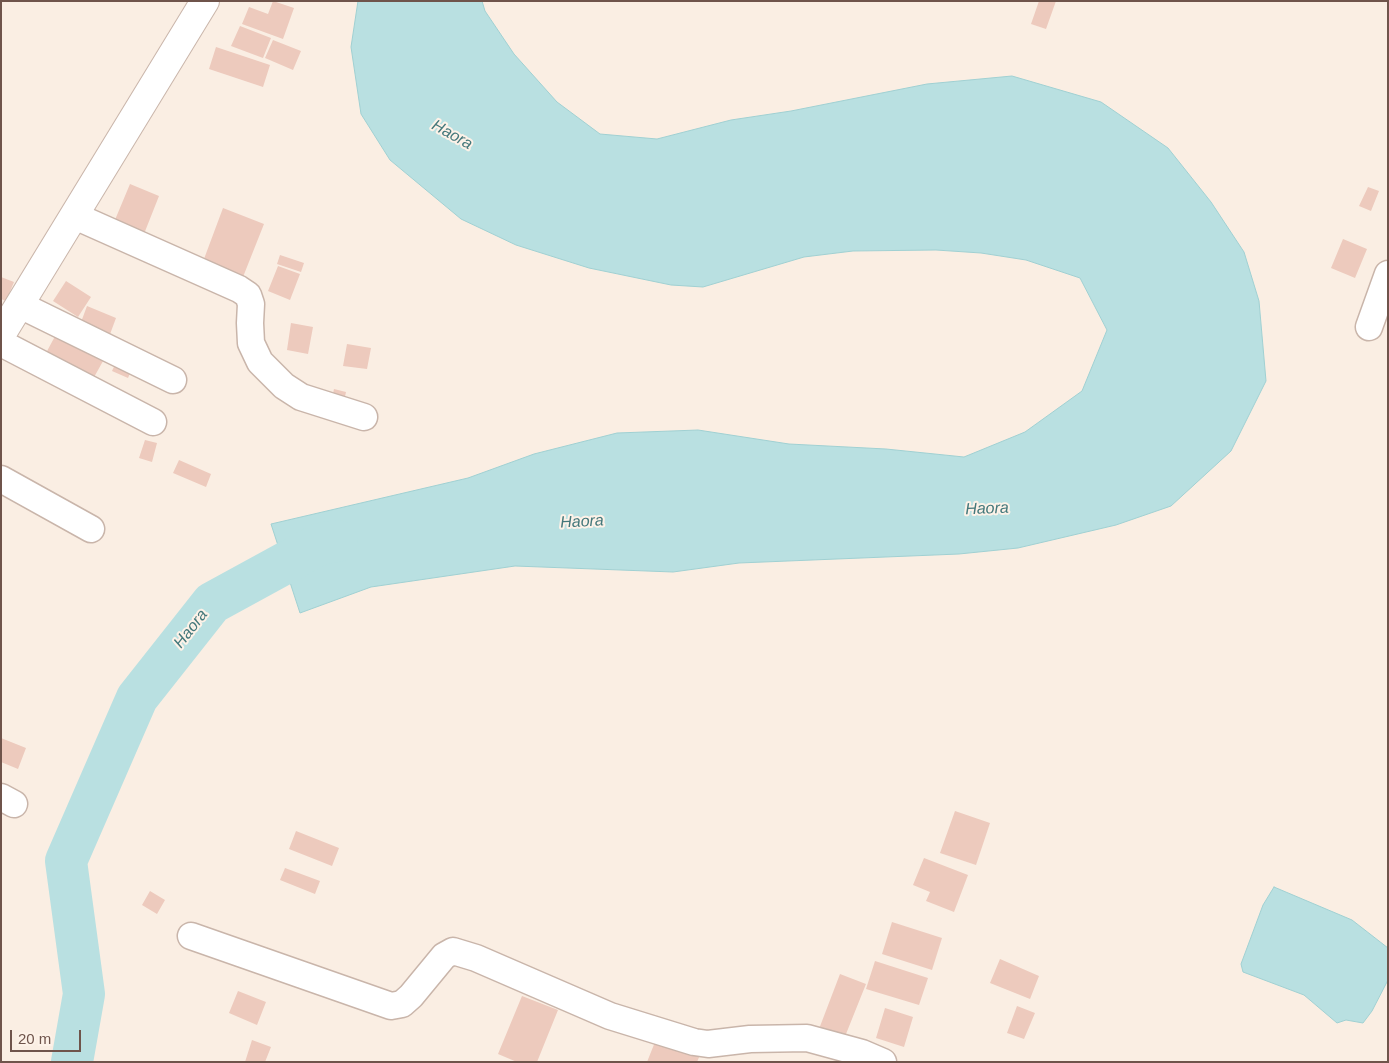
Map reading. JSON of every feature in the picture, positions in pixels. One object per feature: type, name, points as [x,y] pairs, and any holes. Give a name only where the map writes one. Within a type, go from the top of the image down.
[{"type":"street","points":[[173,380],[9,316],[75,216],[205,1]]},
{"type":"street","points":[[75,216],[239,289],[248,295],[251,304],[251,343],[260,362],[284,386],[301,397],[364,417]]},
{"type":"street","points":[[1369,327],[1388,274]]},
{"type":"street","points":[[1,343],[153,422]]},
{"type":"street","points":[[1,480],[91,529]]},
{"type":"street","points":[[190,936],[391,1006],[402,1004],[411,996],[444,956],[452,951],[476,958],[610,1016],[694,1042],[708,1044],[750,1039],[807,1038],[862,1053],[883,1062]]},
{"type":"water","points":[[358,1],[482,1],[485,11],[514,54],[557,102],[600,134],[657,139],[731,120],[791,111],[927,84],[1012,76],[1101,102],[1168,148],[1211,202],[1244,252],[1259,301],[1266,381],[1231,451],[1171,506],[1116,525],[1018,548],[959,554],[739,563],[673,572],[515,566],[371,587],[300,613],[271,524],[468,478],[534,454],[617,433],[698,430],[789,444],[886,449],[964,457],[1025,432],[1082,391],[1107,330],[1080,278],[1026,260],[981,253],[936,250],[853,251],[804,257],[703,287],[671,285],[589,268],[516,245],[461,219],[390,160],[361,114],[351,47]]},
{"type":"water","points":[[1274,887],[1352,920],[1388,948],[1388,980],[1372,1011],[1363,1023],[1346,1020],[1337,1023],[1304,995],[1243,972],[1241,964],[1263,905]]},
{"type":"building","points":[[273,1],[294,8],[283,39],[242,24],[249,7],[268,14]]},
{"type":"building","points":[[1039,1],[1056,1],[1046,29],[1031,24]]},
{"type":"building","points":[[240,26],[271,38],[263,58],[231,46]]},
{"type":"building","points":[[273,40],[301,51],[293,70],[265,58]]},
{"type":"building","points":[[216,47],[270,65],[263,87],[209,69]]},
{"type":"building","points":[[130,184],[159,196],[142,239],[112,227]]},
{"type":"building","points":[[1368,187],[1379,191],[1371,211],[1359,206]]},
{"type":"building","points":[[223,208],[264,224],[241,282],[201,267]]},
{"type":"building","points":[[1343,239],[1367,249],[1355,278],[1331,268]]},
{"type":"building","points":[[280,255],[304,263],[301,272],[277,264]]},
{"type":"building","points":[[278,266],[300,274],[290,300],[268,291]]},
{"type":"building","points":[[1,277],[14,282],[6,301],[1,299]]},
{"type":"building","points":[[66,281],[91,297],[78,317],[53,301]]},
{"type":"building","points":[[87,306],[116,318],[106,345],[77,333]]},
{"type":"building","points":[[291,323],[313,327],[308,354],[287,350]]},
{"type":"building","points":[[60,327],[107,354],[93,379],[46,353]]},
{"type":"building","points":[[347,344],[371,348],[367,369],[343,366]]},
{"type":"building","points":[[118,358],[134,364],[128,378],[112,371]]},
{"type":"building","points":[[334,389],[346,392],[342,410],[330,407]]},
{"type":"building","points":[[145,440],[157,443],[152,462],[139,458]]},
{"type":"building","points":[[179,460],[211,474],[206,487],[173,473]]},
{"type":"building","points":[[1,738],[26,748],[18,769],[1,762]]},
{"type":"building","points":[[955,811],[990,823],[976,865],[940,853]]},
{"type":"building","points":[[296,831],[339,848],[332,866],[289,849]]},
{"type":"building","points":[[924,858],[968,875],[954,912],[926,901],[930,892],[913,885]]},
{"type":"building","points":[[285,868],[320,881],[315,894],[280,880]]},
{"type":"building","points":[[150,891],[165,900],[157,914],[142,905]]},
{"type":"building","points":[[892,922],[942,938],[932,970],[882,954]]},
{"type":"building","points":[[1000,959],[1039,976],[1030,999],[990,983]]},
{"type":"building","points":[[875,961],[928,978],[919,1005],[866,989]]},
{"type":"building","points":[[840,974],[866,984],[844,1039],[819,1029]]},
{"type":"building","points":[[238,991],[266,1002],[257,1025],[229,1013]]},
{"type":"building","points":[[522,996],[558,1010],[537,1062],[517,1062],[498,1054]]},
{"type":"building","points":[[1017,1006],[1035,1013],[1024,1039],[1007,1033]]},
{"type":"building","points":[[885,1008],[913,1017],[904,1047],[876,1038]]},
{"type":"building","points":[[657,1037],[700,1055],[697,1062],[647,1062]]},
{"type":"building","points":[[252,1040],[271,1047],[265,1062],[245,1062]]},
{"type":"waterway","name":"Haora","points":[[72,1062],[84,994],[66,861],[137,698],[212,603],[320,544],[337,541]]}]
